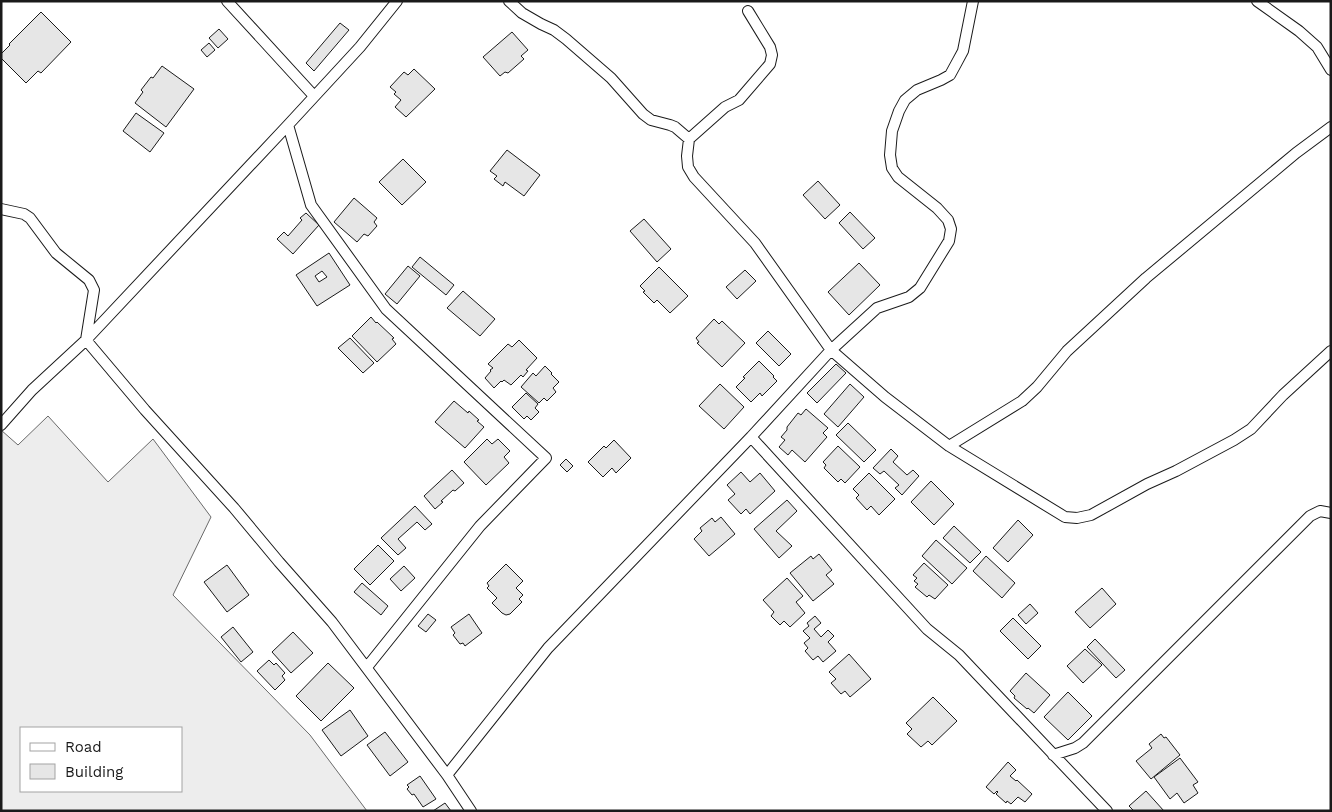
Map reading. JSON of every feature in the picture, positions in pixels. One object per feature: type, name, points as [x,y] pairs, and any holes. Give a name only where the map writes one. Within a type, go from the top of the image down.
[{"type":"street","points":[[227,1],[314,96]]},
{"type":"street","points":[[1,425],[32,390],[86,340],[288,125],[360,47],[397,1]]},
{"type":"street","points":[[510,1],[522,13],[554,30],[566,39],[611,78],[647,117],[675,127],[689,139]]},
{"type":"street","points":[[447,776],[548,648],[751,438],[831,350],[877,308],[909,297],[920,288],[949,241],[951,229],[948,220],[937,208],[898,177],[892,168],[890,155],[892,131],[898,111],[905,100],[917,90],[950,74],[962,51],[974,1]]},
{"type":"street","points":[[1256,1],[1299,31],[1317,47],[1331,70]]},
{"type":"street","points":[[748,11],[770,48],[772,55],[770,64],[739,100],[725,107],[689,139],[688,167],[694,177],[755,243],[831,350],[886,397],[949,446],[1065,517],[1077,518],[1091,515],[1234,440],[1251,429],[1283,395],[1331,351]]},
{"type":"street","points":[[288,125],[311,205],[386,308],[546,458],[480,526],[367,667]]},
{"type":"street","points":[[949,446],[1022,401],[1037,387],[1066,351],[1146,278],[1296,153],[1331,127]]},
{"type":"street","points":[[1,210],[24,214],[30,218],[56,254],[89,280],[94,290],[86,340],[145,410],[228,501],[332,622],[367,667],[471,811]]},
{"type":"street","points":[[751,438],[927,629],[959,655],[1106,811]]},
{"type":"street","points":[[1053,755],[1075,748],[1083,743],[1310,516],[1320,511],[1331,513]]},
{"type":"shaded area","points":[[48,416],[108,482],[153,439],[211,517],[173,595],[310,735],[367,811],[1,811],[1,430],[18,445]]},
{"type":"building","points":[[41,12],[71,42],[41,73],[38,71],[26,83],[1,58],[1,54]]},
{"type":"building","points":[[340,23],[349,30],[314,71],[306,63]]},
{"type":"building","points":[[219,29],[228,39],[218,48],[209,38]]},
{"type":"building","points":[[512,32],[528,50],[521,56],[524,59],[508,73],[505,72],[500,76],[483,57]]},
{"type":"building","points":[[209,43],[215,50],[207,57],[201,50]]},
{"type":"building","points":[[162,66],[194,89],[166,127],[135,103],[143,92],[141,90]]},
{"type":"building","points":[[414,69],[435,89],[406,117],[395,107],[401,100],[390,87],[404,72],[408,75]]},
{"type":"building","points":[[136,113],[164,133],[150,152],[123,131]]},
{"type":"building","points":[[507,150],[540,175],[524,196],[505,182],[503,186],[494,179],[497,176],[490,171]]},
{"type":"building","points":[[403,159],[426,182],[402,205],[379,182]]},
{"type":"building","points":[[818,181],[840,205],[825,219],[803,195]]},
{"type":"building","points":[[354,198],[377,218],[374,222],[377,226],[368,236],[364,234],[357,242],[334,222]]},
{"type":"building","points":[[850,212],[875,238],[863,249],[839,223]]},
{"type":"building","points":[[306,213],[319,225],[293,254],[277,239],[284,232],[288,236],[302,220],[300,218]]},
{"type":"building","points":[[644,219],[671,249],[657,262],[630,231]]},
{"type":"building","points":[[329,253],[350,285],[317,306],[296,275]],"holes":[[[322,271],[327,277],[319,282],[315,276]]]},
{"type":"building","points":[[420,257],[454,285],[446,295],[412,267]]},
{"type":"building","points":[[859,263],[880,285],[849,315],[828,292]]},
{"type":"building","points":[[408,266],[420,276],[397,304],[385,294]]},
{"type":"building","points":[[659,267],[688,296],[670,313],[657,300],[654,303],[640,286]]},
{"type":"building","points":[[745,270],[756,281],[737,299],[726,287]]},
{"type":"building","points":[[463,291],[495,319],[480,336],[447,308]]},
{"type":"building","points":[[371,317],[394,338],[392,339],[396,344],[377,362],[352,336]]},
{"type":"building","points":[[714,319],[719,324],[722,321],[745,343],[722,367],[697,343],[699,342],[696,338]]},
{"type":"building","points":[[768,331],[791,354],[779,366],[756,343]]},
{"type":"building","points":[[350,338],[374,363],[363,373],[338,348]]},
{"type":"building","points":[[519,340],[537,358],[526,370],[528,371],[523,377],[521,375],[511,385],[504,380],[501,381],[494,388],[485,378],[493,368],[488,364],[508,344],[512,347]]},
{"type":"building","points":[[759,361],[777,381],[762,396],[760,393],[751,402],[736,387]]},
{"type":"building","points":[[836,364],[846,373],[817,403],[807,393]]},
{"type":"building","points":[[545,366],[559,382],[553,388],[556,392],[547,401],[544,398],[539,403],[521,387],[533,373],[536,376]]},
{"type":"building","points":[[720,384],[744,407],[724,429],[699,406]]},
{"type":"building","points":[[850,384],[864,397],[838,427],[824,414]]},
{"type":"building","points":[[526,393],[538,404],[535,408],[539,412],[531,420],[527,416],[524,419],[512,407]]},
{"type":"building","points":[[454,401],[468,413],[469,411],[484,427],[465,448],[435,422]]},
{"type":"building","points":[[806,409],[828,428],[823,433],[827,437],[805,462],[792,450],[788,455],[779,447],[785,440],[781,437],[787,430],[787,427],[798,413],[801,415]]},
{"type":"building","points":[[848,423],[876,450],[864,462],[836,435]]},
{"type":"building","points":[[487,439],[492,444],[498,439],[510,451],[504,457],[509,463],[486,485],[464,462]]},
{"type":"building","points":[[614,440],[631,458],[616,473],[612,468],[603,477],[588,462],[604,446],[606,448]]},
{"type":"building","points":[[838,446],[860,467],[845,483],[841,479],[838,482],[824,468],[826,465],[823,462]]},
{"type":"building","points":[[891,449],[898,456],[893,462],[907,475],[913,470],[919,476],[902,495],[895,488],[899,485],[884,471],[880,474],[873,468]]},
{"type":"building","points":[[566,459],[573,466],[567,472],[560,465]]},
{"type":"building","points":[[452,470],[464,483],[455,491],[453,490],[435,509],[424,496]]},
{"type":"building","points":[[741,472],[750,482],[760,473],[775,491],[750,514],[746,509],[741,514],[728,500],[735,494],[727,485]]},
{"type":"building","points":[[869,473],[895,499],[879,515],[871,506],[867,510],[856,498],[859,495],[853,489]]},
{"type":"building","points":[[931,481],[954,504],[934,525],[911,502]]},
{"type":"building","points":[[787,500],[797,511],[776,531],[792,546],[779,558],[754,529]]},
{"type":"building","points":[[415,506],[432,524],[425,530],[417,522],[398,539],[406,548],[398,555],[381,538]]},
{"type":"building","points":[[721,517],[735,534],[709,556],[694,539],[702,531],[700,528],[712,518],[715,522]]},
{"type":"building","points":[[1018,520],[1033,535],[1008,562],[993,548]]},
{"type":"building","points":[[954,526],[981,552],[970,563],[943,538]]},
{"type":"building","points":[[936,540],[967,568],[952,584],[922,556]]},
{"type":"building","points":[[378,545],[394,561],[370,585],[354,569]]},
{"type":"building","points":[[819,554],[832,570],[826,575],[834,584],[813,601],[790,573],[811,556],[813,559]]},
{"type":"building","points":[[986,556],[1015,583],[1002,598],[973,571]]},
{"type":"building","points":[[924,563],[948,585],[935,599],[929,595],[927,597],[915,587],[918,584],[914,581],[917,578],[913,575]]},
{"type":"building","points":[[506,564],[523,581],[516,588],[523,595],[519,599],[522,602],[510,614],[506,615],[492,603],[497,598],[487,588],[489,586],[487,583]]},
{"type":"building","points":[[227,565],[249,595],[227,612],[204,582]]},
{"type":"building","points":[[404,566],[415,578],[401,591],[390,579]]},
{"type":"building","points":[[787,578],[803,596],[796,602],[805,613],[790,627],[784,621],[780,625],[771,616],[774,612],[763,600]]},
{"type":"building","points":[[362,583],[388,606],[381,615],[354,592]]},
{"type":"building","points":[[1102,588],[1116,604],[1090,628],[1075,612]]},
{"type":"building","points":[[1030,604],[1038,613],[1026,624],[1018,615]]},
{"type":"building","points":[[428,614],[436,620],[426,632],[418,626]]},
{"type":"building","points":[[469,614],[482,633],[465,646],[463,643],[460,644],[453,635],[455,633],[451,627]]},
{"type":"building","points":[[815,616],[821,623],[814,629],[821,637],[828,630],[834,636],[828,642],[836,651],[823,662],[818,656],[813,660],[805,651],[808,648],[804,643],[810,638],[803,631],[809,626],[807,623]]},
{"type":"building","points":[[1013,618],[1041,646],[1028,659],[1000,631]]},
{"type":"building","points":[[233,627],[253,652],[241,662],[221,637]]},
{"type":"building","points":[[293,632],[313,653],[291,673],[272,652]]},
{"type":"building","points":[[1095,639],[1125,670],[1116,678],[1087,647]]},
{"type":"building","points":[[1085,649],[1102,665],[1083,683],[1067,666]]},
{"type":"building","points":[[849,654],[871,679],[850,697],[845,691],[841,694],[831,683],[836,679],[829,672]]},
{"type":"building","points":[[269,660],[274,665],[276,663],[285,673],[282,676],[285,680],[275,690],[257,671]]},
{"type":"building","points":[[328,663],[354,688],[321,721],[296,696]]},
{"type":"building","points":[[1026,673],[1050,695],[1034,713],[1014,698],[1015,696],[1010,691]]},
{"type":"building","points":[[1068,692],[1092,716],[1068,740],[1044,717]]},
{"type":"building","points":[[933,697],[957,721],[932,745],[928,741],[921,747],[907,734],[912,729],[906,723]]},
{"type":"building","points":[[350,710],[368,736],[341,756],[322,730]]},
{"type":"building","points":[[385,732],[408,762],[390,776],[367,745]]},
{"type":"building","points":[[1161,734],[1164,738],[1166,737],[1180,755],[1151,779],[1136,761],[1152,748],[1149,744]]},
{"type":"building","points":[[1180,758],[1198,782],[1193,785],[1198,793],[1184,803],[1177,793],[1170,799],[1154,777]]},
{"type":"building","points":[[1008,762],[1016,770],[1010,776],[1032,794],[1025,802],[1018,797],[1011,804],[1007,801],[1006,803],[996,794],[997,791],[994,794],[986,787]]},
{"type":"building","points":[[420,776],[436,799],[423,807],[414,794],[412,795],[407,789],[409,787],[407,785]]},
{"type":"building","points":[[1146,791],[1164,811],[1134,811],[1129,806]]},
{"type":"building","points":[[445,803],[451,811],[433,811]]}]
